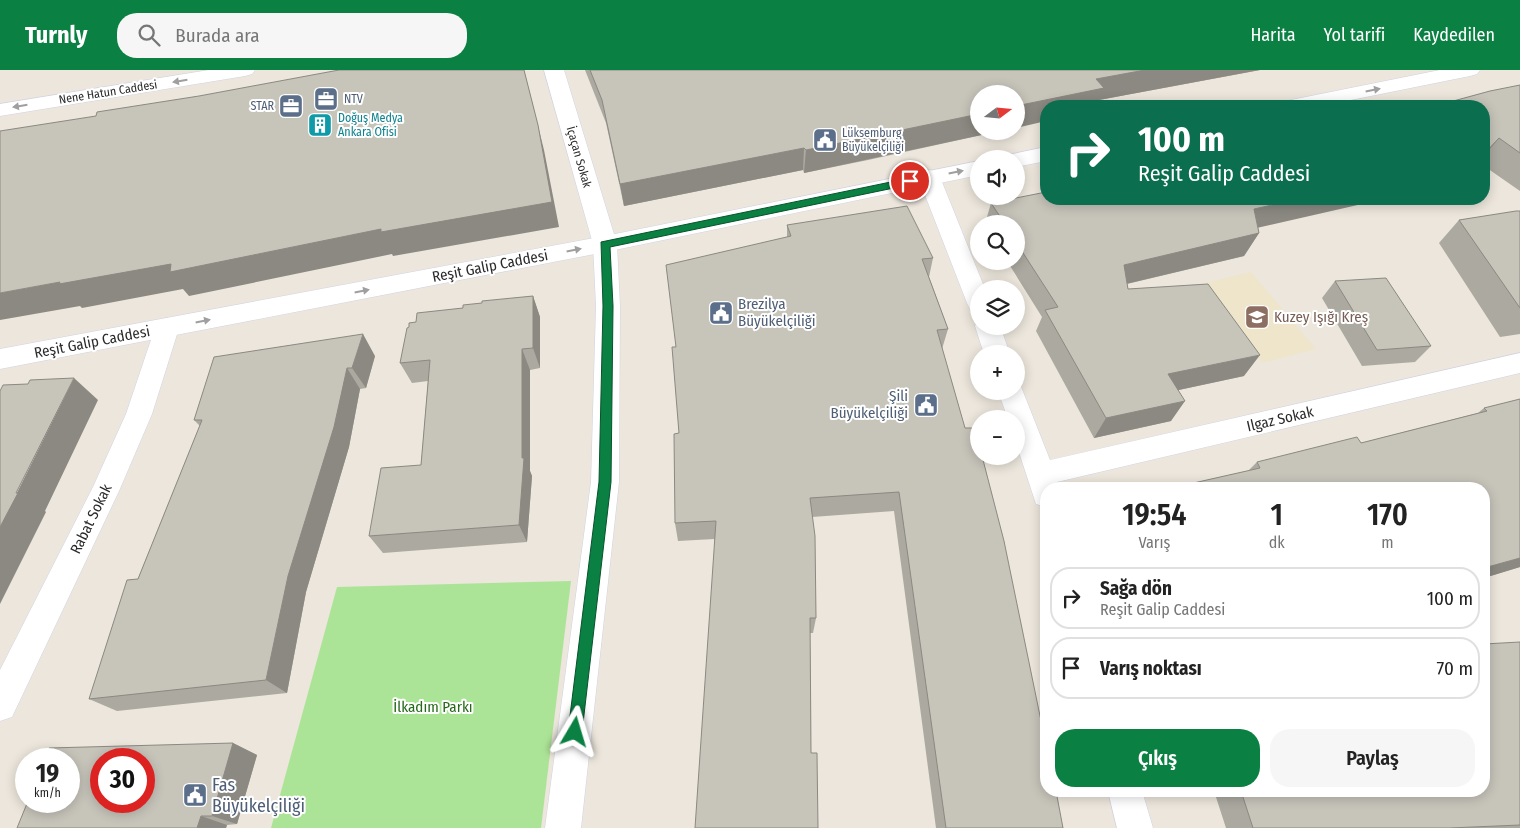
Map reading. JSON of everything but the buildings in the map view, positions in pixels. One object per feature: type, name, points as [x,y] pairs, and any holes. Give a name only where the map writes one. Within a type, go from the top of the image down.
[{"type":"street","name":"Nene Hatun Caddesi","points":[[0,110],[246,70]]},
{"type":"street","name":"İçaçan Sokak","points":[[554,70],[605,244],[608,306],[605,482],[563,828]]},
{"type":"street","points":[[1321,100],[1470,70]]},
{"type":"street","points":[[1025,158],[1040,155]]},
{"type":"street","name":"Reşit Galip Caddesi","points":[[0,359],[605,244],[970,170]]},
{"type":"street","points":[[929,178],[970,280]]},
{"type":"street","name":"Rabat Sokak","points":[[0,705],[105,491],[138,414],[167,328]]},
{"type":"street","name":"Ilgaz Sokak","points":[[1056,482],[1520,363]]},
{"type":"street","points":[[1014,400],[1043,482]]},
{"type":"street","points":[[1127,797],[1135,828]]},
{"type":"shaded area","name":"Kuzey Işığı Kreş","points":[[1251,272],[1316,349],[1262,363],[1201,284]]},
{"type":"green space","name":"İlkadım Parkı","points":[[571,581],[541,828],[271,828],[337,587]]},
{"type":"place","name":"NTV","points":[[326,99]]},
{"type":"place","name":"STAR","points":[[291,106]]},
{"type":"place","name":"Doğuş Medya Ankara Ofisi","points":[[320,125]]},
{"type":"place","name":"Lüksemburg Büyükelçiliği","points":[[825,140]]},
{"type":"place","name":"Brezilya Büyükelçiliği","points":[[721,313]]},
{"type":"place","name":"Kuzey Işığı Kreş","points":[[1257,317]]},
{"type":"place","name":"Şili Büyükelçiliği","points":[[926,405]]},
{"type":"place","name":"Fas Büyükelçiliği","points":[[195,795]]},
{"type":"route","points":[[575,732],[605,482],[608,306],[605,244],[910,181]]}]
